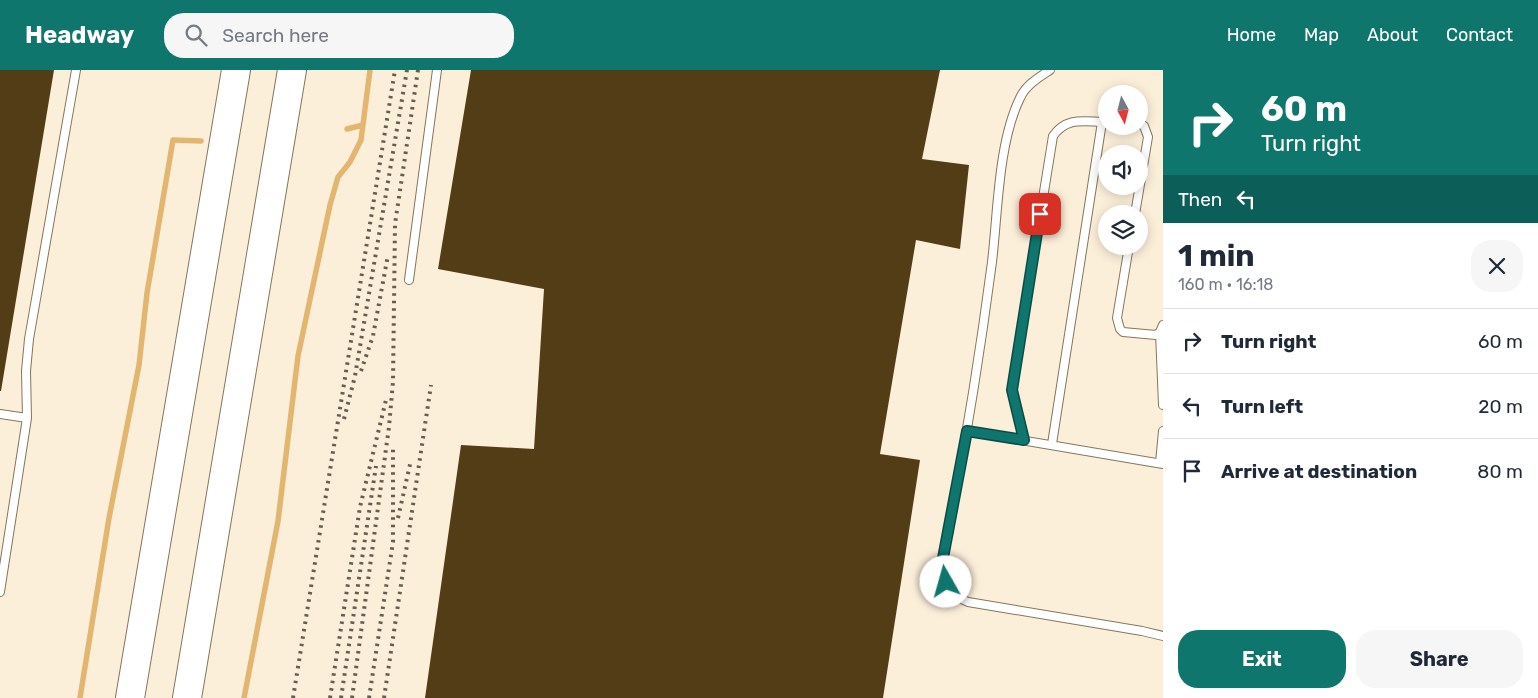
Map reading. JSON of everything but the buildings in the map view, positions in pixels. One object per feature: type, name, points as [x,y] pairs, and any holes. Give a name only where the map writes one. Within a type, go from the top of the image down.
[{"type":"highway","points":[[130,698],[236,70]]},
{"type":"highway","points":[[187,698],[292,70]]},
{"type":"lane","points":[[0,592],[27,418],[26,371],[30,338],[76,70]]},
{"type":"lane","points":[[409,280],[437,70]]},
{"type":"lane","points":[[1050,70],[1031,82],[1020,97],[1006,143],[992,263],[967,431],[942,572],[953,595],[968,602],[1163,636]]},
{"type":"lane","points":[[1024,440],[1012,390],[1053,136],[1063,125],[1071,121],[1098,122]]},
{"type":"lane","points":[[1052,444],[1102,135]]},
{"type":"lane","points":[[1137,205],[1147,135]]},
{"type":"lane","points":[[1128,255],[1117,318],[1120,329],[1123,332],[1151,336],[1162,329]]},
{"type":"lane","points":[[1162,329],[1163,405]]},
{"type":"lane","points":[[0,414],[27,418]]},
{"type":"lane","points":[[967,431],[1161,464],[1163,431]]},
{"type":"waterway","points":[[244,698],[278,521],[298,356],[330,205],[338,177],[350,162],[361,140],[370,70]]},
{"type":"waterway","points":[[347,129],[363,125]]},
{"type":"waterway","points":[[80,698],[109,518],[139,365],[147,293],[173,140],[201,141]]},
{"type":"railway","points":[[293,698],[395,70]]},
{"type":"railway","points":[[344,419],[355,376],[407,70]]},
{"type":"railway","points":[[352,698],[389,427],[393,382],[395,224],[418,70]]},
{"type":"railway","points":[[361,371],[373,336],[388,255]]},
{"type":"railway","points":[[384,698],[431,385]]},
{"type":"railway","points":[[330,698],[360,507],[386,400]]},
{"type":"railway","points":[[369,698],[393,542],[393,447]]},
{"type":"railway","points":[[398,518],[411,460]]},
{"type":"railway","points":[[341,698],[376,466]]},
{"type":"route","points":[[946,582],[942,572],[943,558],[967,431],[1024,440],[1012,390],[1040,214]]}]
